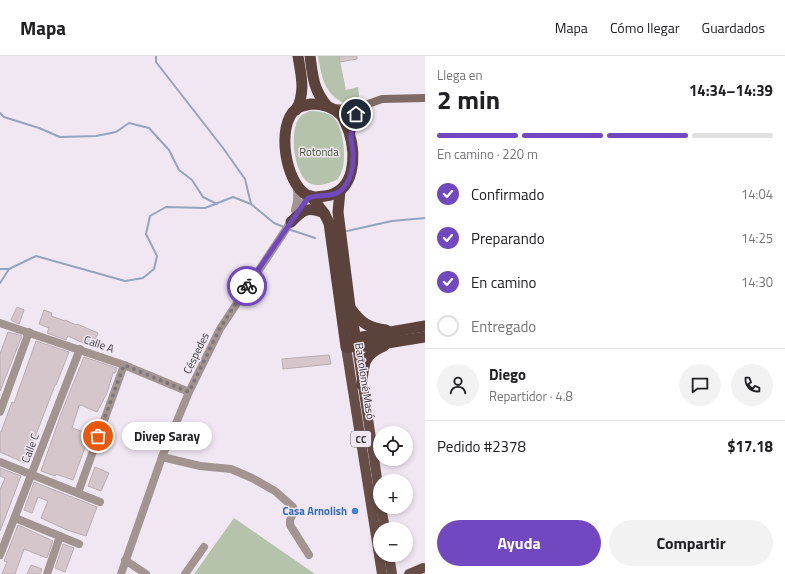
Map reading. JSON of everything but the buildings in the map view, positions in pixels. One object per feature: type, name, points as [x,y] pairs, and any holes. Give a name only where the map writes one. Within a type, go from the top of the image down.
[{"type":"highway","name":"CC","points":[[298,56],[302,94],[300,102],[290,118],[286,130],[286,151],[288,169],[295,182],[302,191],[311,196]]},
{"type":"highway","name":"CC","points":[[310,56],[314,84],[319,96],[329,107],[341,115],[346,124],[350,137],[353,151],[352,170],[347,182],[340,191]]},
{"type":"highway","points":[[296,110],[310,104],[318,104],[329,107]]},
{"type":"highway","points":[[311,196],[326,196],[340,191]]},
{"type":"highway","name":"Bartolomé Masó","points":[[340,191],[338,212],[350,307],[351,344]]},
{"type":"highway","name":"Bartolomé Masó","points":[[311,196],[324,213],[329,223],[351,344]]},
{"type":"highway","points":[[290,223],[302,212],[307,210],[311,209],[324,213]]},
{"type":"highway","points":[[350,307],[365,324],[376,329],[407,329]]},
{"type":"highway","points":[[351,344],[362,337],[425,326]]},
{"type":"highway","points":[[351,344],[393,343],[425,337]]},
{"type":"highway","points":[[362,385],[363,367],[366,358],[371,353],[393,343]]},
{"type":"main road","points":[[329,107],[348,109],[360,107],[367,103],[382,99],[425,98]]},
{"type":"main road","points":[[350,137],[351,126],[360,107]]},
{"type":"main road","name":"Bartolomé Masó","points":[[351,344],[362,385],[376,474]]},
{"type":"main road","name":"Bartolomé Masó","points":[[351,344],[389,572]]},
{"type":"main road","points":[[409,574],[422,569]]},
{"type":"main road","points":[[389,572],[401,574]]},
{"type":"street","name":"Céspedes","points":[[290,223],[298,202],[295,182]]},
{"type":"street","name":"Céspedes","points":[[121,574],[162,457],[189,392],[220,328],[304,202],[311,196]]},
{"type":"street","name":"Calle A","points":[[0,323],[124,365],[189,392]]},
{"type":"street","points":[[0,412],[29,332]]},
{"type":"street","name":"Calle C","points":[[0,555],[80,349]]},
{"type":"street","points":[[78,493],[124,365]]},
{"type":"street","points":[[162,457],[200,466],[231,469],[252,478],[275,491],[293,507],[294,512],[290,520],[290,526],[309,555]]},
{"type":"street","points":[[0,462],[100,502]]},
{"type":"street","points":[[15,518],[79,544]]},
{"type":"street","points":[[47,574],[60,536]]},
{"type":"street","points":[[185,574],[204,547]]},
{"type":"street","points":[[125,560],[146,574]]},
{"type":"green space","points":[[318,56],[339,56],[346,90],[358,87],[360,103],[346,104],[331,94],[324,82]]},
{"type":"green space","name":"Rotonda","points":[[310,111],[321,112],[332,116],[339,126],[343,140],[344,161],[343,168],[338,179],[321,185],[314,185],[305,180],[300,172],[295,153],[294,132],[296,123],[303,114]]},
{"type":"green space","points":[[234,518],[315,574],[194,574]]},
{"type":"waterway","points":[[156,56],[156,62],[223,148],[245,179],[251,204]]},
{"type":"waterway","points":[[0,113],[4,117],[39,128],[60,137],[96,136],[116,132],[129,123],[149,128],[169,150],[179,170],[192,180],[203,197],[217,204]]},
{"type":"waterway","points":[[0,269],[9,269],[36,256],[125,281],[143,278],[154,269],[157,256],[146,234],[150,216],[166,207],[205,208],[233,197],[251,204],[274,223],[284,227]]},
{"type":"waterway","points":[[347,231],[392,221],[425,218]]},
{"type":"waterway","points":[[288,229],[315,238]]},
{"type":"waterway","points":[[0,283],[9,269]]},
{"type":"way so far","points":[[98,436],[124,365],[189,392],[220,328],[247,286]]},
{"type":"place","name":"Divep Saray","points":[[98,436]]},
{"type":"place","name":"Casa Arnolish","points":[[355,511]]},
{"type":"route","points":[[247,286],[304,202],[311,196],[318,197],[332,195],[340,191],[347,182],[352,170],[353,151],[350,137],[351,126],[356,114]]}]
